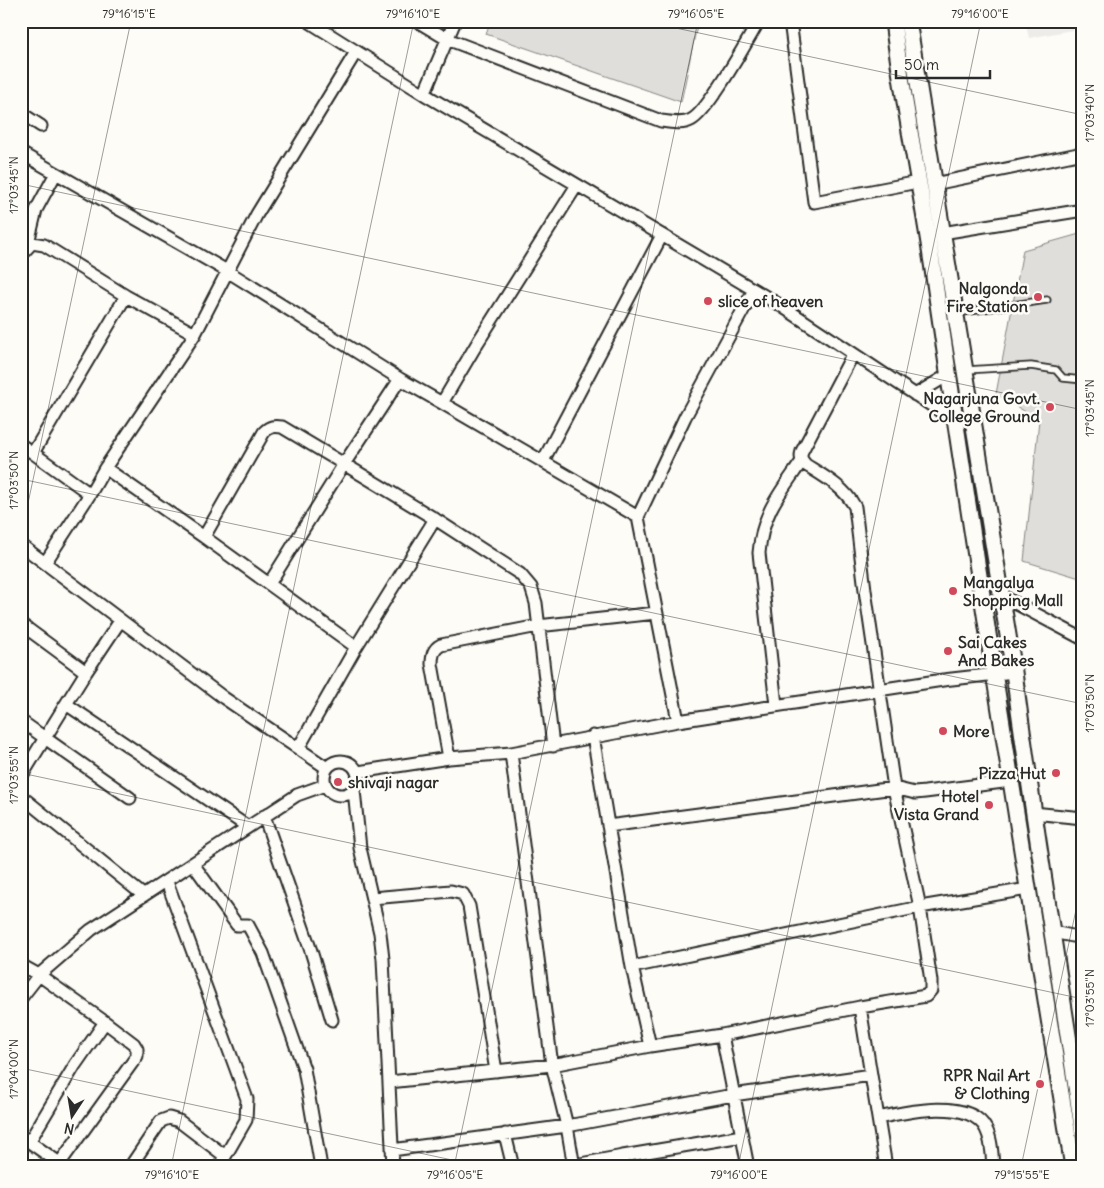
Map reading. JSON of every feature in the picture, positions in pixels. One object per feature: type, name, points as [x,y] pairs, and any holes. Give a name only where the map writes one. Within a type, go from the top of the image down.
[{"type":"main road","points":[[893,21],[993,675],[1012,781],[1073,1167]]},
{"type":"main road","points":[[908,21],[1014,672],[1033,813],[1052,932],[1077,1057],[1083,1133]]},
{"type":"street","points":[[308,21],[424,94],[783,307],[955,421]]},
{"type":"street","points":[[417,21],[447,39],[661,121],[681,124],[692,120],[705,108],[759,21]]},
{"type":"street","points":[[424,94],[455,21]]},
{"type":"street","points":[[790,21],[814,202],[918,182]]},
{"type":"street","points":[[45,564],[105,468],[195,334],[257,214],[356,52]]},
{"type":"street","points":[[21,113],[41,126]]},
{"type":"street","points":[[934,184],[1083,153]]},
{"type":"street","points":[[21,154],[227,271],[400,379],[638,517]]},
{"type":"street","points":[[24,251],[36,210],[56,173]]},
{"type":"street","points":[[442,403],[577,185]]},
{"type":"street","points":[[942,233],[1083,210]]},
{"type":"street","points":[[542,462],[662,235]]},
{"type":"street","points":[[24,251],[32,243],[44,245],[126,296],[195,334]]},
{"type":"street","points":[[678,721],[638,517],[685,417],[754,290]]},
{"type":"street","points":[[33,453],[126,296]]},
{"type":"street","points":[[776,705],[759,553],[760,539],[768,513],[802,461],[802,451],[853,354]]},
{"type":"street","points":[[915,395],[948,375]]},
{"type":"street","points":[[269,584],[400,379]]},
{"type":"street","points":[[204,536],[264,432],[269,428],[274,426],[282,427],[344,464],[520,574],[531,587],[536,603],[553,746]]},
{"type":"street","points":[[21,445],[90,494]]},
{"type":"street","points":[[389,1082],[552,1065],[917,999],[931,990],[920,907],[894,788],[855,507],[842,488],[802,461]]},
{"type":"street","points":[[105,468],[204,536],[356,647]]},
{"type":"street","points":[[298,747],[434,519]]},
{"type":"street","points":[[21,546],[224,698],[327,768]]},
{"type":"street","points":[[1000,595],[1083,639]]},
{"type":"street","points":[[449,758],[432,664],[436,648],[441,645],[538,626],[656,613]]},
{"type":"street","points":[[21,777],[120,621]]},
{"type":"street","points":[[21,624],[86,672]]},
{"type":"street","points":[[358,772],[449,758],[553,746],[593,736],[776,705],[1014,672]]},
{"type":"street","points":[[66,704],[248,827]]},
{"type":"street","points":[[21,721],[130,798]]},
{"type":"street","points":[[593,736],[632,967],[650,1046]]},
{"type":"street","points":[[511,752],[552,1065],[567,1126],[570,1166],[624,1162],[742,1136]]},
{"type":"street","points":[[344,760],[350,762],[358,772],[358,783],[354,790],[348,794],[335,794],[329,790],[325,785],[324,779],[327,768],[331,763],[344,760]]},
{"type":"street","points":[[608,826],[894,788],[915,793],[1012,781]]},
{"type":"street","points":[[21,998],[39,975],[91,930],[143,895],[167,882],[297,795],[325,785]]},
{"type":"street","points":[[354,790],[360,848],[380,933],[383,959],[393,1167]]},
{"type":"street","points":[[21,796],[143,895]]},
{"type":"street","points":[[1033,813],[1083,818]]},
{"type":"street","points":[[264,816],[312,951],[332,1020]]},
{"type":"street","points":[[193,864],[237,925],[248,926],[263,954],[304,1069],[321,1167]]},
{"type":"street","points":[[167,882],[247,1099],[246,1120],[219,1167]]},
{"type":"street","points":[[632,967],[920,907],[1028,889]]},
{"type":"street","points":[[372,898],[451,891],[463,894],[469,906],[496,1070]]},
{"type":"street","points":[[1052,932],[1083,938]]},
{"type":"street","points":[[21,965],[39,975],[105,1022],[134,1044],[137,1049],[137,1056],[60,1166],[25,1139],[105,1022]]},
{"type":"street","points":[[860,1008],[886,1167]]},
{"type":"street","points":[[722,1035],[748,1167]]},
{"type":"street","points":[[392,1150],[567,1126],[733,1095],[871,1075]]},
{"type":"street","points":[[878,1118],[924,1109],[952,1110],[964,1113],[978,1120],[986,1128],[990,1138],[993,1167]]},
{"type":"street","points":[[130,1167],[161,1121],[168,1118],[179,1121],[225,1156]]},
{"type":"street","points":[[505,1134],[513,1167]]},
{"type":"lane","points":[[955,313],[1047,300]]},
{"type":"lane","points":[[964,370],[1031,366],[1056,370],[1063,378],[1083,380]]},
{"type":"shaded area","points":[[491,21],[698,21],[681,102],[486,34]]},
{"type":"shaded area","points":[[1025,21],[1083,21],[1083,28],[1029,38]]},
{"type":"shaded area","name":"Nagarjuna Govt. College Ground","points":[[1083,233],[1083,579],[1024,561],[1039,420],[996,394],[1023,250]]},
{"type":"place","name":"Nalgonda Fire Station","points":[[1038,297]]},
{"type":"place","name":"slice of heaven","points":[[708,301]]},
{"type":"place","name":"Nagarjuna Govt. College Ground","points":[[1050,407]]},
{"type":"place","name":"Mangalya Shopping Mall","points":[[953,591]]},
{"type":"place","name":"Sai Cakes And Bakes","points":[[948,651]]},
{"type":"place","name":"More","points":[[943,731]]},
{"type":"place","name":"Pizza Hut","points":[[1056,773]]},
{"type":"place","name":"shivaji nagar","points":[[338,782]]},
{"type":"place","name":"Hotel Vista Grand","points":[[989,805]]},
{"type":"place","name":"RPR Nail Art & Clothing","points":[[1040,1084]]}]
